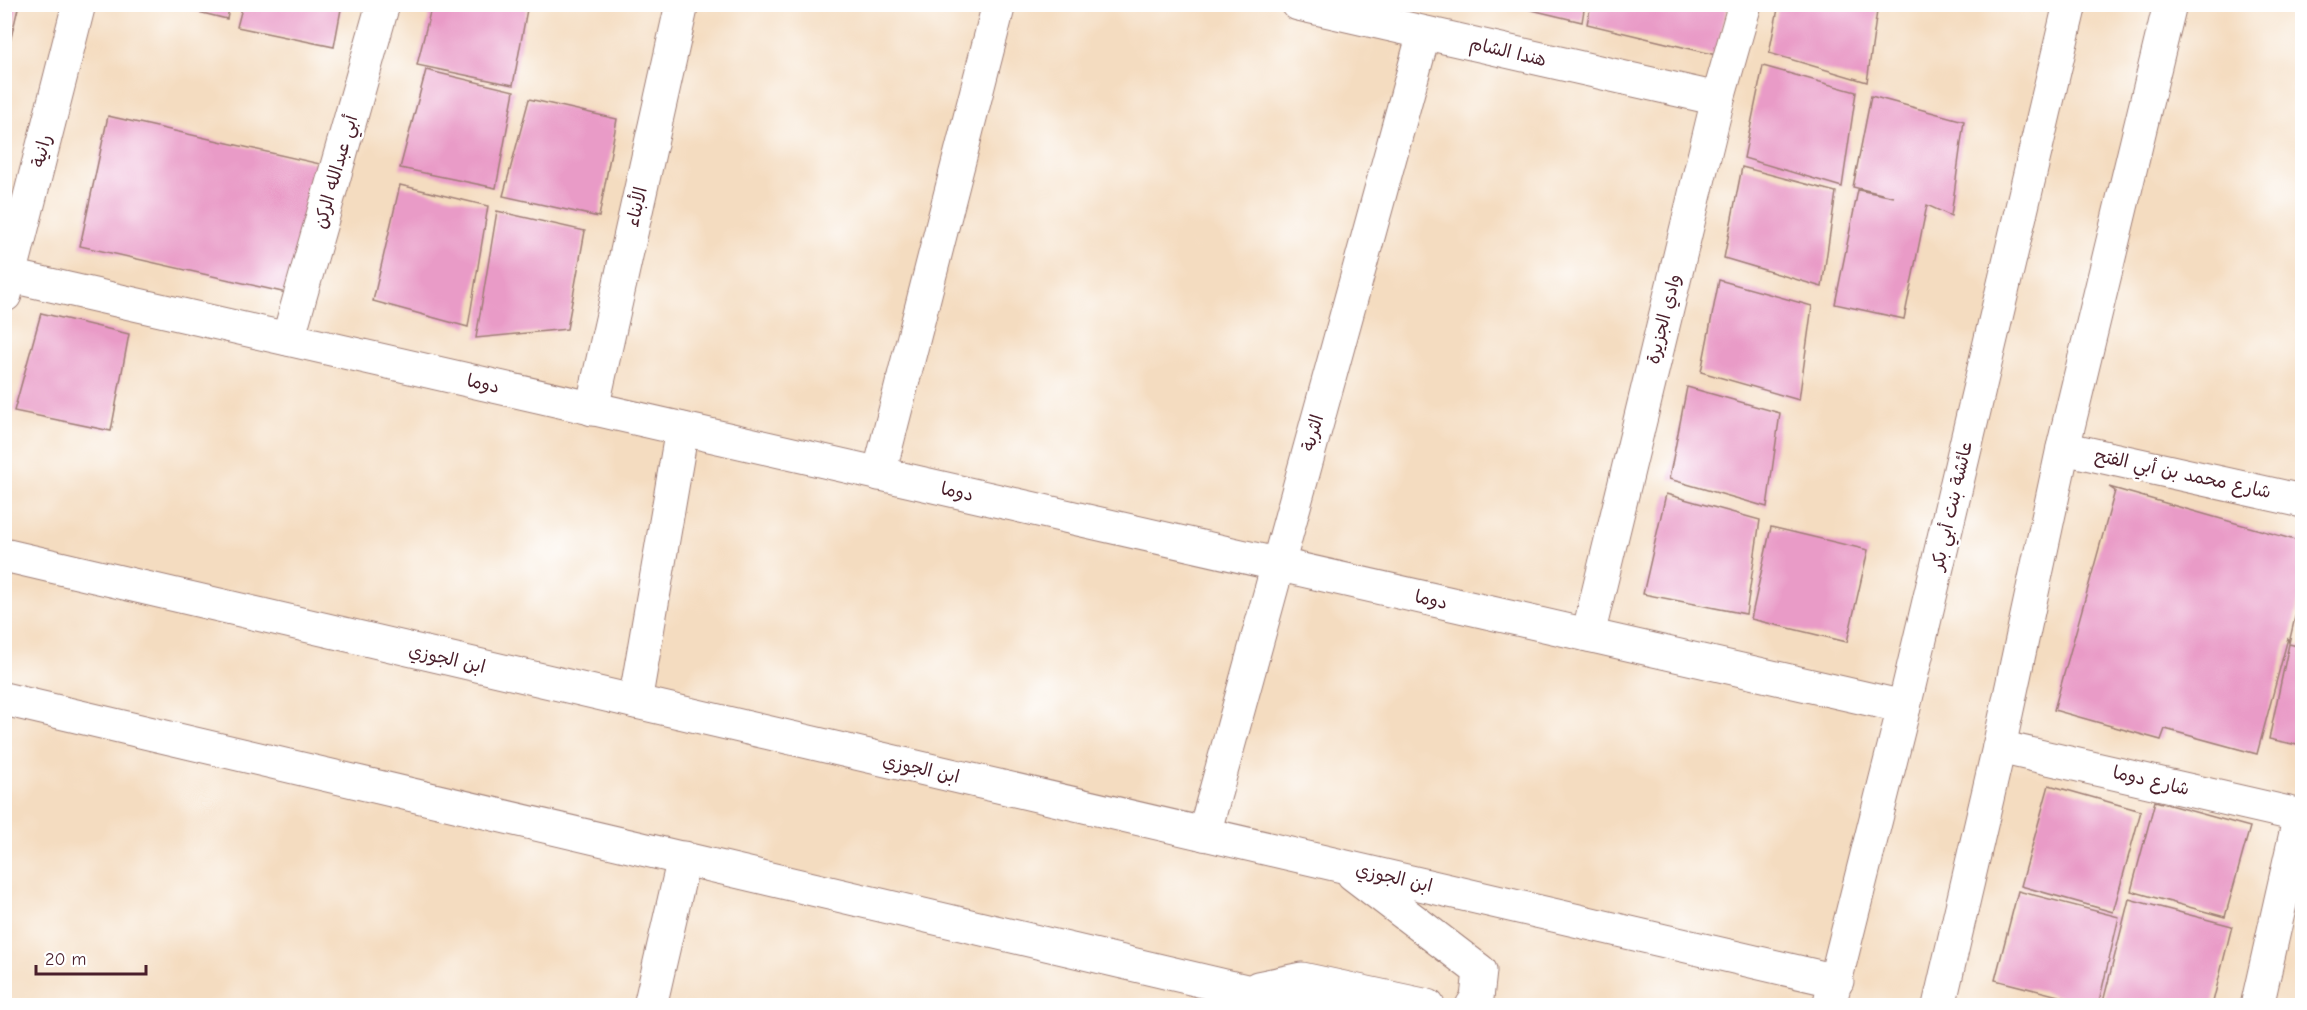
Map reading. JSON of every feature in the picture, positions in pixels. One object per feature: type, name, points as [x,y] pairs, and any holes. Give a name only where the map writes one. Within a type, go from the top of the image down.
[{"type":"street","name":"رانية","points":[[8,286],[79,4]]},
{"type":"street","name":"أبي عبدالله الركن","points":[[288,339],[383,4]]},
{"type":"street","name":"الأبناء","points":[[592,409],[682,4]]},
{"type":"street","points":[[879,474],[999,4]]},
{"type":"street","name":"هندا الشام","points":[[1298,4],[1718,99]]},
{"type":"street","name":"وادي الجزيرة","points":[[1588,635],[1718,99],[1745,4]]},
{"type":"street","name":"عائشة بنت أبي بكر","points":[[1833,993],[1904,707],[2070,4]]},
{"type":"street","points":[[1939,1005],[1999,747],[2063,448],[2170,4]]},
{"type":"street","name":"الثربة","points":[[1204,834],[1276,564],[1424,33]]},
{"type":"street","name":"دوما","points":[[8,286],[288,339],[1904,707]]},
{"type":"street","points":[[635,702],[682,429]]},
{"type":"street","name":"شارع محمد بن أبي الفتح","points":[[2063,448],[2302,501]]},
{"type":"street","name":"ابن الجوزي","points":[[4,555],[1344,867],[1833,993]]},
{"type":"street","points":[[4,699],[1310,1005]]},
{"type":"street","name":"شارع دوما","points":[[1999,747],[2301,816]]},
{"type":"street","points":[[2257,1005],[2301,816]]},
{"type":"street","points":[[650,1005],[684,858]]},
{"type":"street","points":[[1344,867],[1480,971],[1477,998],[1472,1005]]},
{"type":"street","points":[[1245,990],[1302,979],[1428,1005]]},
{"type":"building","points":[[4,4],[19,4],[5,63],[4,63]]},
{"type":"building","points":[[166,4],[230,4],[227,19]]},
{"type":"building","points":[[243,4],[342,4],[334,47],[237,27]]},
{"type":"building","points":[[432,4],[528,4],[513,85],[417,65]]},
{"type":"building","points":[[1507,4],[1585,4],[1582,22]]},
{"type":"building","points":[[1591,4],[1728,4],[1716,55],[1587,24]]},
{"type":"building","points":[[1779,4],[1878,4],[1867,82],[1769,53]]},
{"type":"building","points":[[1763,66],[1856,92],[1842,187],[1744,158]]},
{"type":"building","points":[[426,70],[514,91],[496,188],[400,168]]},
{"type":"building","points":[[1871,96],[1964,121],[1951,216],[1927,205],[1904,319],[1835,304],[1858,190],[1894,197],[1853,187]]},
{"type":"building","points":[[529,99],[617,119],[599,217],[503,196]]},
{"type":"building","points":[[108,116],[320,164],[300,296],[80,246]]},
{"type":"building","points":[[1742,167],[1836,192],[1822,287],[1724,258]]},
{"type":"building","points":[[400,185],[488,206],[468,327],[373,301]]},
{"type":"building","points":[[497,211],[585,231],[567,329],[476,338]]},
{"type":"building","points":[[1719,280],[1812,306],[1799,400],[1701,372]]},
{"type":"building","points":[[41,313],[129,334],[111,431],[14,411]]},
{"type":"building","points":[[1687,387],[1780,413],[1767,507],[1669,479]]},
{"type":"building","points":[[2109,487],[2302,542],[2302,587],[2289,643],[2288,638],[2257,754],[2165,729],[2161,740],[2054,710],[2115,491]]},
{"type":"building","points":[[1666,494],[1760,520],[1746,614],[1643,594]]},
{"type":"building","points":[[1771,527],[1868,550],[1847,642],[1751,619]]},
{"type":"building","points":[[2289,644],[2302,647],[2302,746],[2269,739]]},
{"type":"building","points":[[2049,785],[2141,811],[2113,912],[2021,886]]},
{"type":"building","points":[[2155,801],[2250,827],[2225,917],[2131,891]]},
{"type":"building","points":[[2018,891],[2119,917],[2098,1006],[1995,980]]},
{"type":"building","points":[[2129,899],[2232,926],[2212,1006],[2102,1006]]}]
